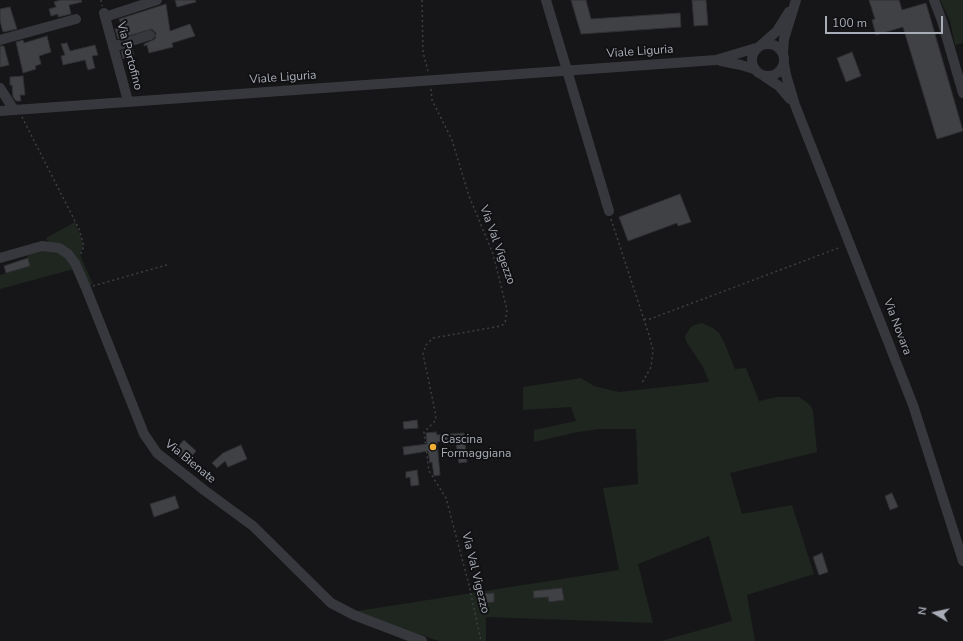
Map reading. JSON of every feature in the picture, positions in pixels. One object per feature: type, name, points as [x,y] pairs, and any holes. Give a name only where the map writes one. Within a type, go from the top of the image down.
[{"type":"street","name":"Via Portofino","points":[[128,102],[104,15],[157,0]]},
{"type":"street","points":[[546,0],[609,211]]},
{"type":"street","points":[[934,0],[942,21],[963,93]]},
{"type":"street","points":[[795,3],[784,39],[784,64],[782,69],[774,75],[764,76],[754,69],[752,59],[759,47],[777,31],[795,3]]},
{"type":"street","points":[[0,40],[76,19]]},
{"type":"street","points":[[113,47],[150,35]]},
{"type":"street","points":[[759,47],[774,45],[783,53]]},
{"type":"street","name":"Viale Liguria","points":[[0,111],[716,60],[759,47]]},
{"type":"street","name":"Viale Liguria","points":[[716,60],[754,69]]},
{"type":"street","name":"Via Novara","points":[[784,64],[795,105],[851,243],[913,405],[963,562]]},
{"type":"street","name":"Via Novara","points":[[764,76],[782,88],[795,105]]},
{"type":"street","points":[[0,88],[16,110]]},
{"type":"street","name":"Via Bienate","points":[[0,258],[32,248],[48,246],[61,249],[74,262],[86,288],[144,434],[157,453],[253,526],[293,564],[323,597],[336,606],[363,619],[422,641]]},
{"type":"path","name":"Via Val Vigezzo","points":[[422,0],[423,52],[430,80],[432,100],[452,140],[469,196],[493,254],[507,310],[505,323],[501,326],[434,338],[426,345],[423,354],[436,416],[434,423],[424,432],[429,471],[446,498],[471,592],[482,641]]},
{"type":"path","points":[[16,110],[79,229],[84,246],[80,257],[74,262]]},
{"type":"path","points":[[609,211],[653,350],[651,367],[642,383]]},
{"type":"path","points":[[644,319],[650,319],[851,243]]},
{"type":"path","points":[[86,288],[170,264]]},
{"type":"shaded area","points":[[940,0],[963,0],[963,43],[955,45],[950,21]]},
{"type":"shaded area","points":[[75,222],[83,245],[80,255],[93,284],[87,286],[78,262],[48,242],[46,238]]},
{"type":"shaded area","points":[[46,250],[62,254],[74,269],[0,289],[0,275],[30,266],[27,254]]},
{"type":"shaded area","points":[[702,323],[713,328],[719,333],[735,369],[746,368],[759,401],[777,397],[799,397],[810,405],[813,411],[817,452],[730,473],[742,514],[792,505],[814,574],[747,595],[755,641],[661,641],[732,621],[709,536],[638,564],[653,623],[486,617],[486,641],[439,641],[351,612],[619,570],[603,488],[638,484],[636,429],[600,429],[578,432],[534,442],[534,430],[576,421],[571,407],[523,410],[523,387],[581,378],[594,386],[619,392],[709,382],[703,367],[686,341],[685,336],[690,328],[694,325]]},
{"type":"building","points":[[60,0],[81,0],[82,2],[69,5],[71,14],[58,17],[58,14],[51,16],[49,9],[56,7],[54,2]]},
{"type":"building","points":[[175,0],[195,0],[196,2],[177,7]]},
{"type":"building","points":[[571,0],[586,0],[591,19],[680,13],[681,27],[581,34]]},
{"type":"building","points":[[692,0],[706,0],[708,25],[694,26]]},
{"type":"building","points":[[869,0],[899,0],[902,10],[926,3],[963,131],[937,139],[903,27],[876,35],[872,20],[875,19]]},
{"type":"building","points":[[166,4],[170,31],[190,24],[195,36],[172,43],[173,47],[149,53],[147,45],[144,46],[144,44],[155,39],[156,33],[152,29],[118,39],[115,29],[122,27],[119,19]]},
{"type":"building","points":[[10,7],[17,29],[3,32],[0,21],[0,9]]},
{"type":"building","points":[[47,36],[51,52],[39,56],[41,64],[35,66],[36,69],[23,73],[16,42],[23,40],[24,43]]},
{"type":"building","points":[[67,43],[70,51],[95,45],[98,55],[92,56],[95,68],[88,70],[85,60],[63,65],[61,56],[65,55],[61,44]]},
{"type":"building","points":[[0,46],[4,46],[9,65],[0,67]]},
{"type":"building","points":[[132,48],[134,56],[123,59],[121,51]]},
{"type":"building","points":[[852,52],[861,76],[846,82],[837,58]]},
{"type":"building","points":[[23,76],[25,95],[20,95],[21,101],[16,101],[13,97],[12,85],[10,85],[10,77]]},
{"type":"building","points":[[680,194],[691,222],[678,226],[677,223],[628,241],[619,217]]},
{"type":"building","points":[[28,258],[30,266],[6,273],[4,266]]},
{"type":"building","points":[[417,420],[418,428],[404,429],[403,422]]},
{"type":"building","points":[[436,432],[437,435],[464,433],[467,462],[459,463],[456,443],[454,443],[454,440],[437,442],[440,475],[434,476],[432,462],[430,463],[428,451],[404,455],[403,447],[427,444],[426,433]]},
{"type":"building","points":[[184,440],[196,451],[186,463],[173,452]]},
{"type":"building","points":[[241,445],[247,459],[228,467],[225,461],[217,468],[212,463],[223,453]]},
{"type":"building","points":[[417,470],[419,485],[411,486],[410,477],[406,478],[406,472]]},
{"type":"building","points":[[892,493],[898,507],[890,510],[885,496]]},
{"type":"building","points":[[175,496],[179,508],[154,517],[150,504]]},
{"type":"building","points":[[822,553],[828,572],[819,575],[813,557]]},
{"type":"building","points":[[562,588],[564,600],[549,602],[548,597],[534,598],[533,591]]},
{"type":"building","points":[[494,593],[494,602],[480,603],[479,594]]},
{"type":"place","name":"Cascina Formaggiana","points":[[433,447]]}]
